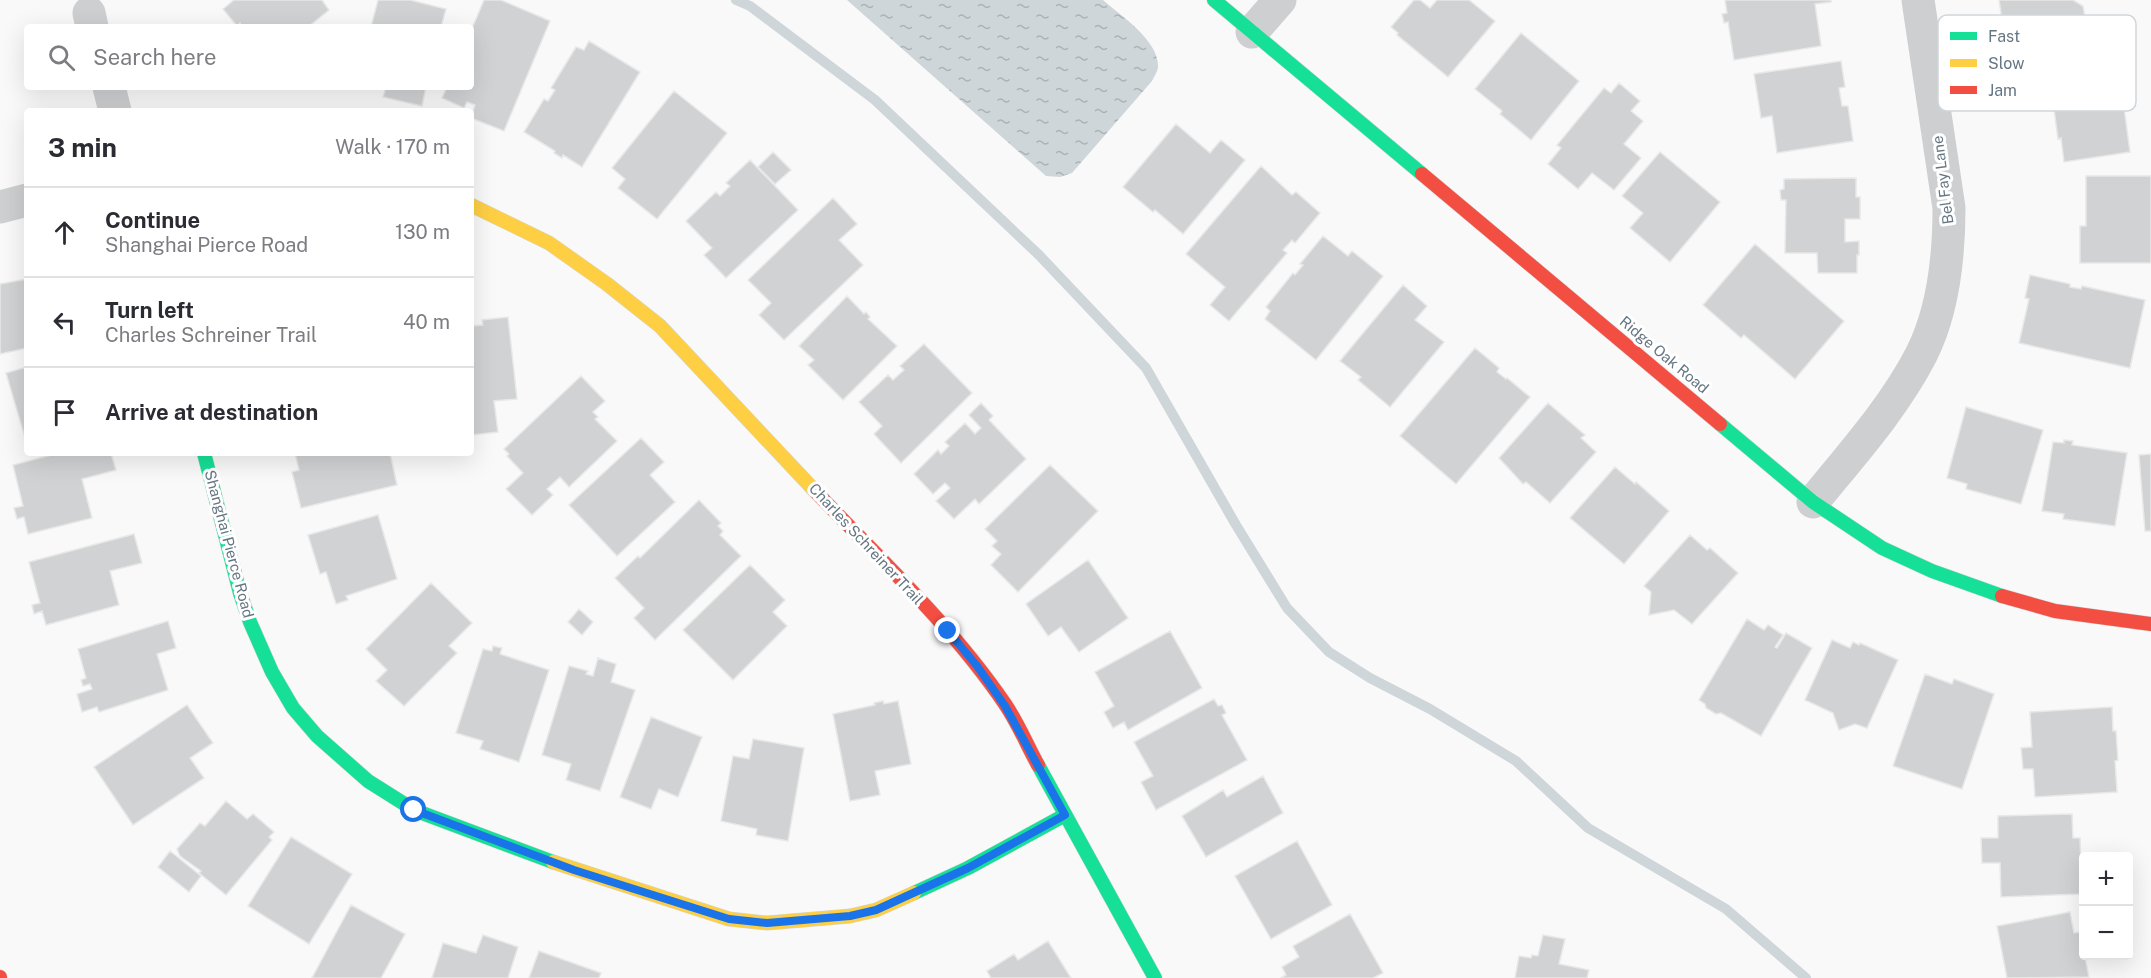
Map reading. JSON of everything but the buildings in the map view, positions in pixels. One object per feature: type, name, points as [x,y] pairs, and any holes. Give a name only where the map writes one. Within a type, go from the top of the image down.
[{"type":"street","name":"Ridge Oak Road","points":[[1214,0],[1813,502],[1882,548],[1972,586],[2055,611],[2151,624]]},
{"type":"street","points":[[1252,32],[1280,0]]},
{"type":"street","name":"Bel Fay Lane","points":[[1813,502],[1905,384],[1922,352],[1943,287],[1949,238],[1949,208],[1918,0]]},
{"type":"street","points":[[110,90],[114,108]]},
{"type":"street","points":[[0,207],[24,201]]},
{"type":"street","name":"Charles Schreiner Trail","points":[[474,206],[549,243],[608,284],[660,326],[948,631],[977,666],[1005,706],[1155,978]]},
{"type":"street","name":"Shanghai Pierce Road","points":[[205,456],[240,593],[272,672],[287,699],[317,736],[368,781],[414,810],[585,874],[729,919],[767,923],[850,916],[876,910],[968,868],[1065,815]]},
{"type":"water","points":[[847,0],[1103,0],[1129,21],[1146,39],[1153,48],[1158,68],[1152,81],[1072,173],[1060,177],[1046,176]]},
{"type":"waterway","points":[[736,0],[750,6],[875,100],[1039,255],[1146,368],[1236,525],[1287,608],[1329,652],[1370,678],[1430,709],[1516,761],[1588,828],[1726,909],[1806,978]]},
{"type":"traffic: fast","points":[[1214,0],[1422,174]]},
{"type":"traffic: fast","points":[[1720,424],[1813,502],[1882,548],[1932,571],[2002,596]]},
{"type":"traffic: fast","points":[[205,456],[240,593],[250,622],[272,672],[293,708],[317,736],[368,781],[414,810],[553,862]]},
{"type":"traffic: fast","points":[[1038,765],[1155,978]]},
{"type":"traffic: fast","points":[[914,893],[968,868],[1065,815]]},
{"type":"traffic: slow","points":[[474,206],[549,243],[607,284],[660,326],[815,491]]},
{"type":"traffic: slow","points":[[553,862],[729,919],[767,923],[850,916],[876,910],[914,893]]},
{"type":"traffic: jam","points":[[1422,174],[1720,424]]},
{"type":"traffic: jam","points":[[815,491],[915,594],[962,647],[1010,711],[1038,765]]},
{"type":"traffic: jam","points":[[2002,596],[2055,611],[2151,624]]},
{"type":"route","points":[[414,810],[574,870],[729,919],[767,923],[850,916],[876,910],[968,868],[1065,815],[1005,706],[977,666],[948,631]]}]
